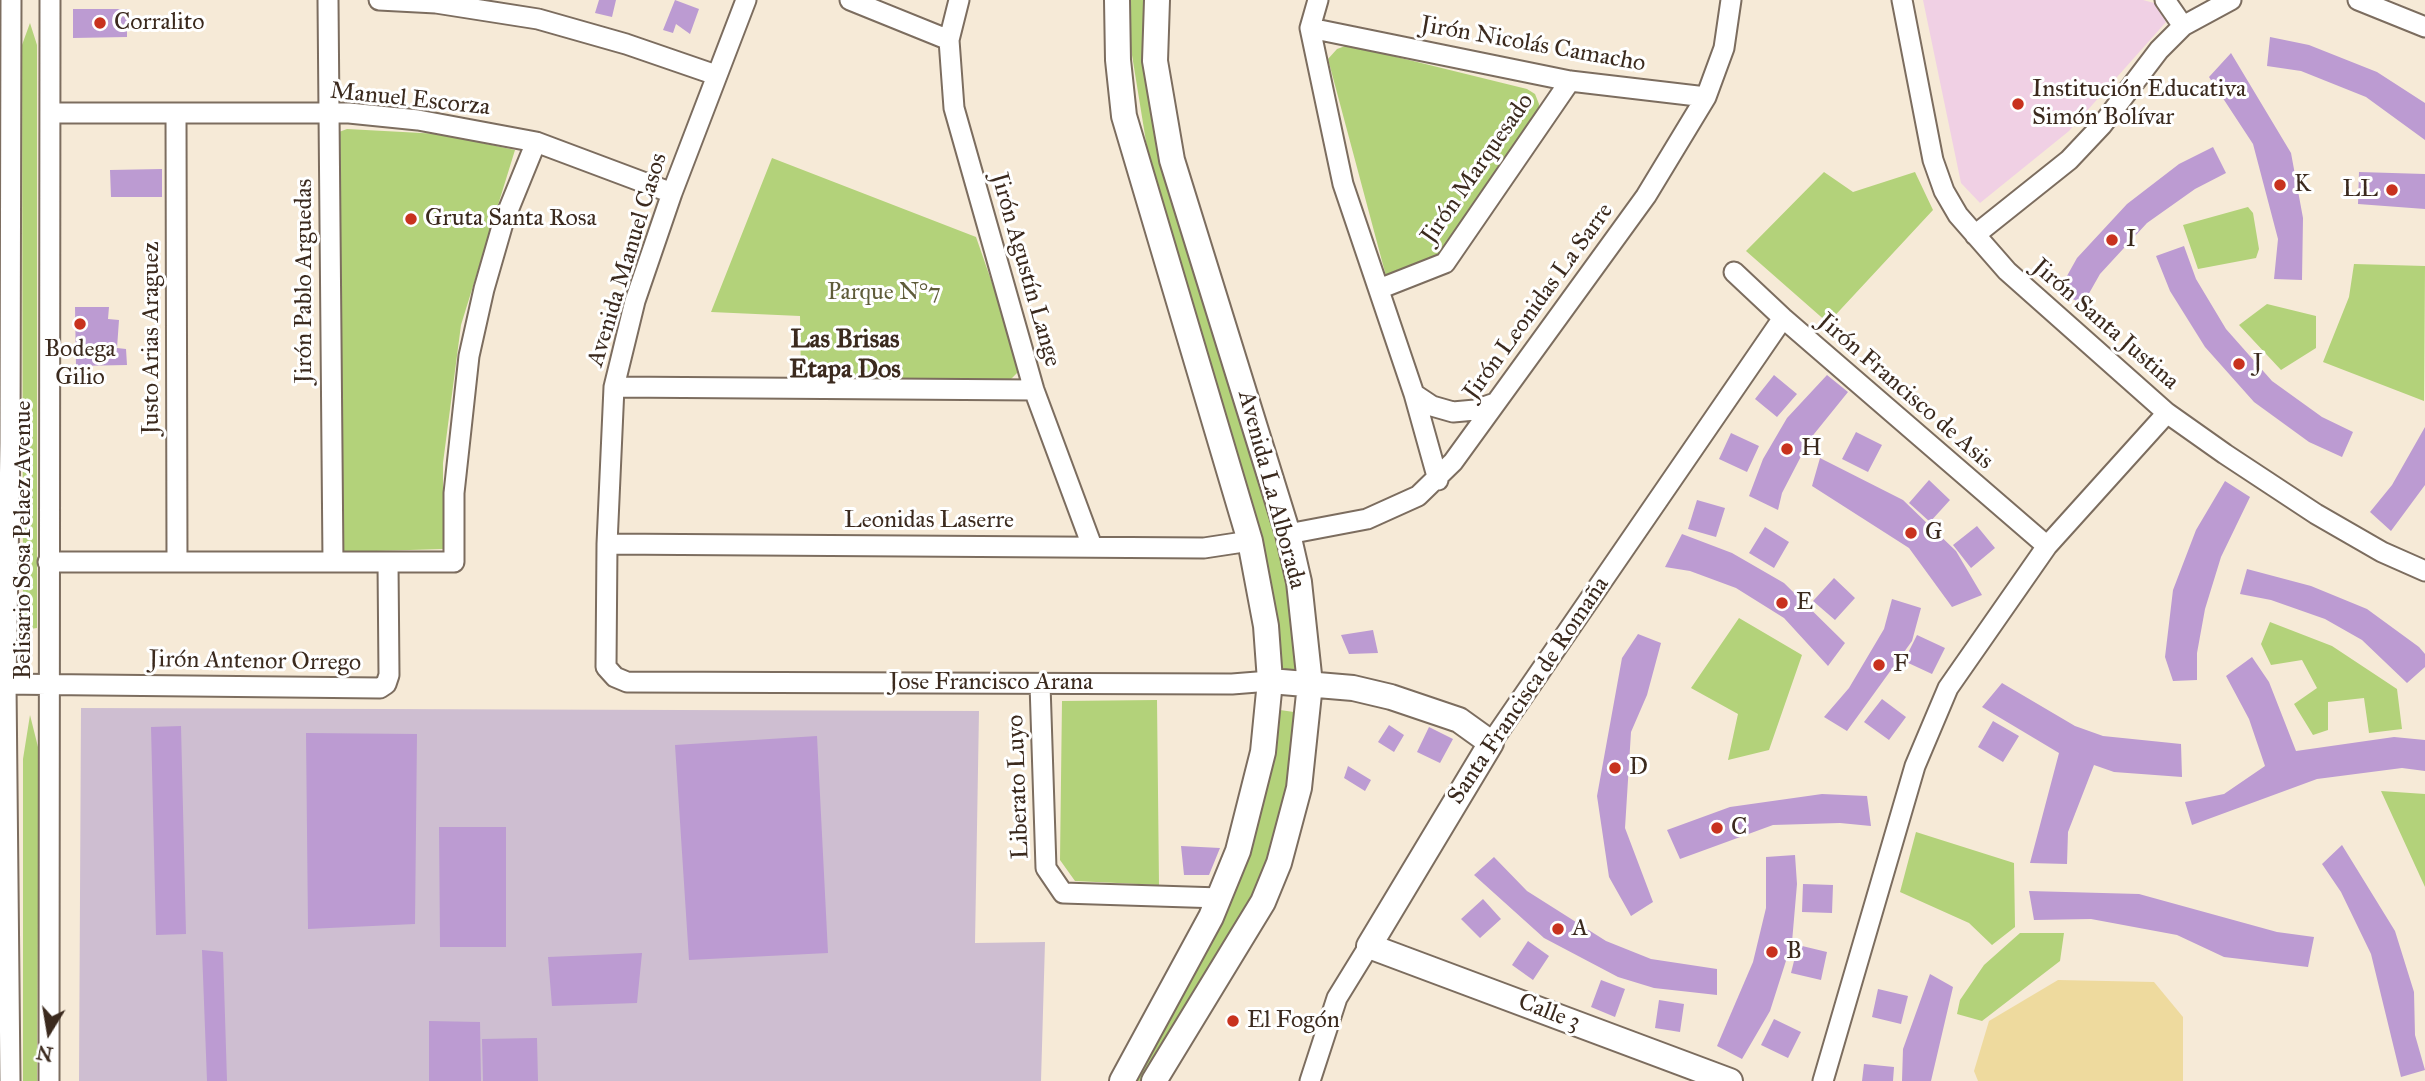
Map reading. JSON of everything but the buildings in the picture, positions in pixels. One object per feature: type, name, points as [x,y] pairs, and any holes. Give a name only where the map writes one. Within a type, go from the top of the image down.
[{"type":"main road","name":"Avenida La Alborada","points":[[1117,0],[1118,60],[1124,116],[1250,541],[1266,626],[1270,681],[1263,752],[1251,804],[1220,898],[1122,1081]]},
{"type":"main road","name":"Avenida La Alborada","points":[[1154,1081],[1263,902],[1279,863],[1299,788],[1310,684],[1299,582],[1288,534],[1172,160],[1154,61],[1157,0]]},
{"type":"main road","name":"Jose Francisco Arana","points":[[1270,681],[1353,688],[1391,697],[1459,720],[1491,743]]},
{"type":"main road","name":"Santa Francisca de Romaña","points":[[1369,946],[1491,743]]},
{"type":"main road","name":"Calle 3","points":[[1369,946],[1730,1081]]},
{"type":"street","name":"Belisario Sosa Pelaez Avenue","points":[[10,1081],[3,684],[10,443],[11,0]]},
{"type":"street","name":"Belisario Sosa Pelaez Avenue","points":[[49,1081],[50,0]]},
{"type":"street","name":"Jirón Pablo Arguedas","points":[[328,0],[332,562]]},
{"type":"street","points":[[379,0],[436,3],[538,19],[626,44],[716,75]]},
{"type":"street","name":"Avenida Manuel Casos","points":[[607,544],[614,387],[635,301],[672,193],[746,0]]},
{"type":"street","points":[[850,0],[949,40]]},
{"type":"street","name":"Jirón Agustín Lange","points":[[959,0],[949,40],[954,108],[1034,390],[1092,546]]},
{"type":"street","points":[[1318,0],[1310,28],[1343,184],[1414,394],[1438,480]]},
{"type":"street","name":"Jirón Leonidas La Sarre","points":[[1288,534],[1367,519],[1418,496],[1438,480],[1646,196],[1706,97],[1724,48],[1731,0]]},
{"type":"street","name":"Jirón Santa Justina","points":[[1902,0],[1933,160],[1944,191],[1975,235],[2007,271],[2167,412],[2316,514],[2382,552],[2425,570]]},
{"type":"street","points":[[2165,0],[2183,26]]},
{"type":"street","points":[[1975,235],[2069,160],[2102,125],[2160,50],[2183,26],[2231,0]]},
{"type":"street","points":[[2358,0],[2425,27]]},
{"type":"street","name":"Jirón Nicolás Camacho","points":[[1310,28],[1570,81],[1706,97]]},
{"type":"street","name":"Jirón Marquesado","points":[[1379,289],[1445,263],[1570,81]]},
{"type":"street","name":"Manuel Escorza","points":[[50,113],[349,113],[418,120],[536,142],[672,193]]},
{"type":"street","name":"Justo Arias Araguez","points":[[176,114],[177,562]]},
{"type":"street","points":[[48,562],[454,562],[455,479],[469,356],[503,223],[536,142]]},
{"type":"street","name":"Jirón Francisco de Asis","points":[[1734,272],[1783,318],[2047,546]]},
{"type":"street","name":"Santa Francisca de Romaña","points":[[1491,743],[1783,318]]},
{"type":"street","points":[[614,387],[1034,390]]},
{"type":"street","points":[[1414,394],[1432,406],[1453,412],[1475,410],[1495,403]]},
{"type":"street","points":[[1823,1081],[1911,779],[1930,726],[1972,652],[2047,546],[2167,412]]},
{"type":"street","name":"Leonidas Laserre","points":[[607,544],[1204,548],[1250,541]]},
{"type":"street","name":"Jose Francisco Arana","points":[[607,544],[606,667],[615,677],[627,682],[1232,684],[1270,681]]},
{"type":"street","name":"Jirón Antenor Orrego","points":[[3,684],[380,688],[386,684],[389,675],[388,563]]},
{"type":"street","name":"Liberato Luyo","points":[[1040,684],[1046,868],[1063,894],[1220,898]]},
{"type":"street","name":"Santa Francisca de Romaña","points":[[1310,1081],[1337,998],[1369,946]]},
{"type":"shaded area","name":"Institución Educativa Simón Bolívar","points":[[1923,0],[2143,0],[2154,3],[2166,22],[2069,131],[1980,203],[1961,183]]},
{"type":"shaded area","points":[[81,708],[979,711],[975,943],[1045,942],[1041,1081],[79,1081]]},
{"type":"green space","points":[[1129,0],[1145,0],[1144,43],[1288,574],[1297,671],[1268,667],[1154,191],[1126,18]]},
{"type":"green space","points":[[30,23],[37,45],[37,628],[30,629],[23,628],[22,45]]},
{"type":"green space","points":[[1348,45],[1527,89],[1535,94],[1539,104],[1539,112],[1436,259],[1386,276],[1328,59],[1337,49]]},
{"type":"green space","points":[[347,129],[440,134],[515,150],[461,325],[443,463],[443,549],[343,552],[339,132]]},
{"type":"green space","name":"Parque N°7","points":[[772,158],[976,237],[1020,363],[1018,372],[1009,381],[801,378],[800,316],[711,312]]},
{"type":"green space","points":[[1824,172],[1853,192],[1915,172],[1933,210],[1828,323],[1746,251]]},
{"type":"green space","points":[[2248,207],[2253,213],[2259,249],[2256,258],[2198,269],[2183,225]]},
{"type":"green space","points":[[2354,264],[2425,266],[2424,401],[2323,362],[2349,297]]},
{"type":"green space","points":[[2267,304],[2316,316],[2316,348],[2281,370],[2239,325]]},
{"type":"green space","points":[[1739,618],[1802,655],[1769,750],[1728,760],[1738,714],[1691,688]]},
{"type":"green space","points":[[2270,622],[2332,646],[2397,689],[2402,729],[2369,733],[2364,698],[2328,702],[2328,730],[2313,735],[2294,704],[2317,688],[2302,660],[2271,665],[2261,644]]},
{"type":"green space","points":[[1157,700],[1159,885],[1075,881],[1060,860],[1062,701]]},
{"type":"green space","points":[[1280,710],[1294,712],[1300,726],[1273,852],[1253,904],[1143,1081],[1134,1081],[1199,960],[1273,724]]},
{"type":"green space","points":[[30,715],[39,751],[37,1081],[23,1081],[23,759]]},
{"type":"green space","points":[[2381,791],[2425,794],[2425,887]]},
{"type":"green space","points":[[1916,832],[2014,863],[2015,927],[1992,945],[1969,923],[1900,892]]},
{"type":"green space","points":[[2020,933],[2064,933],[2060,961],[1982,1021],[1957,1014],[1960,1000],[1984,965]]},
{"type":"sand","points":[[2058,980],[2154,982],[2183,1017],[2183,1081],[1978,1081],[1974,1071],[1989,1021]]},
{"type":"place","name":"Corralito","points":[[100,23]]},
{"type":"place","name":"Institución Educativa Simón Bolívar","points":[[2018,104]]},
{"type":"place","name":"K","points":[[2280,185]]},
{"type":"place","name":"LL","points":[[2392,190]]},
{"type":"place","name":"Gruta Santa Rosa","points":[[411,219]]},
{"type":"place","name":"I","points":[[2112,240]]},
{"type":"place","name":"Bodega Gilio","points":[[80,324]]},
{"type":"place","name":"J","points":[[2239,364]]},
{"type":"place","name":"H","points":[[1787,449]]},
{"type":"place","name":"G","points":[[1911,533]]},
{"type":"place","name":"E","points":[[1782,603]]},
{"type":"place","name":"F","points":[[1879,665]]},
{"type":"place","name":"D","points":[[1615,768]]},
{"type":"place","name":"C","points":[[1717,828]]},
{"type":"place","name":"A","points":[[1558,929]]},
{"type":"place","name":"B","points":[[1772,952]]},
{"type":"place","name":"El Fogón","points":[[1233,1021]]},
{"type":"district","name":"Las Brisas Etapa Dos","points":[[845,356]]}]
